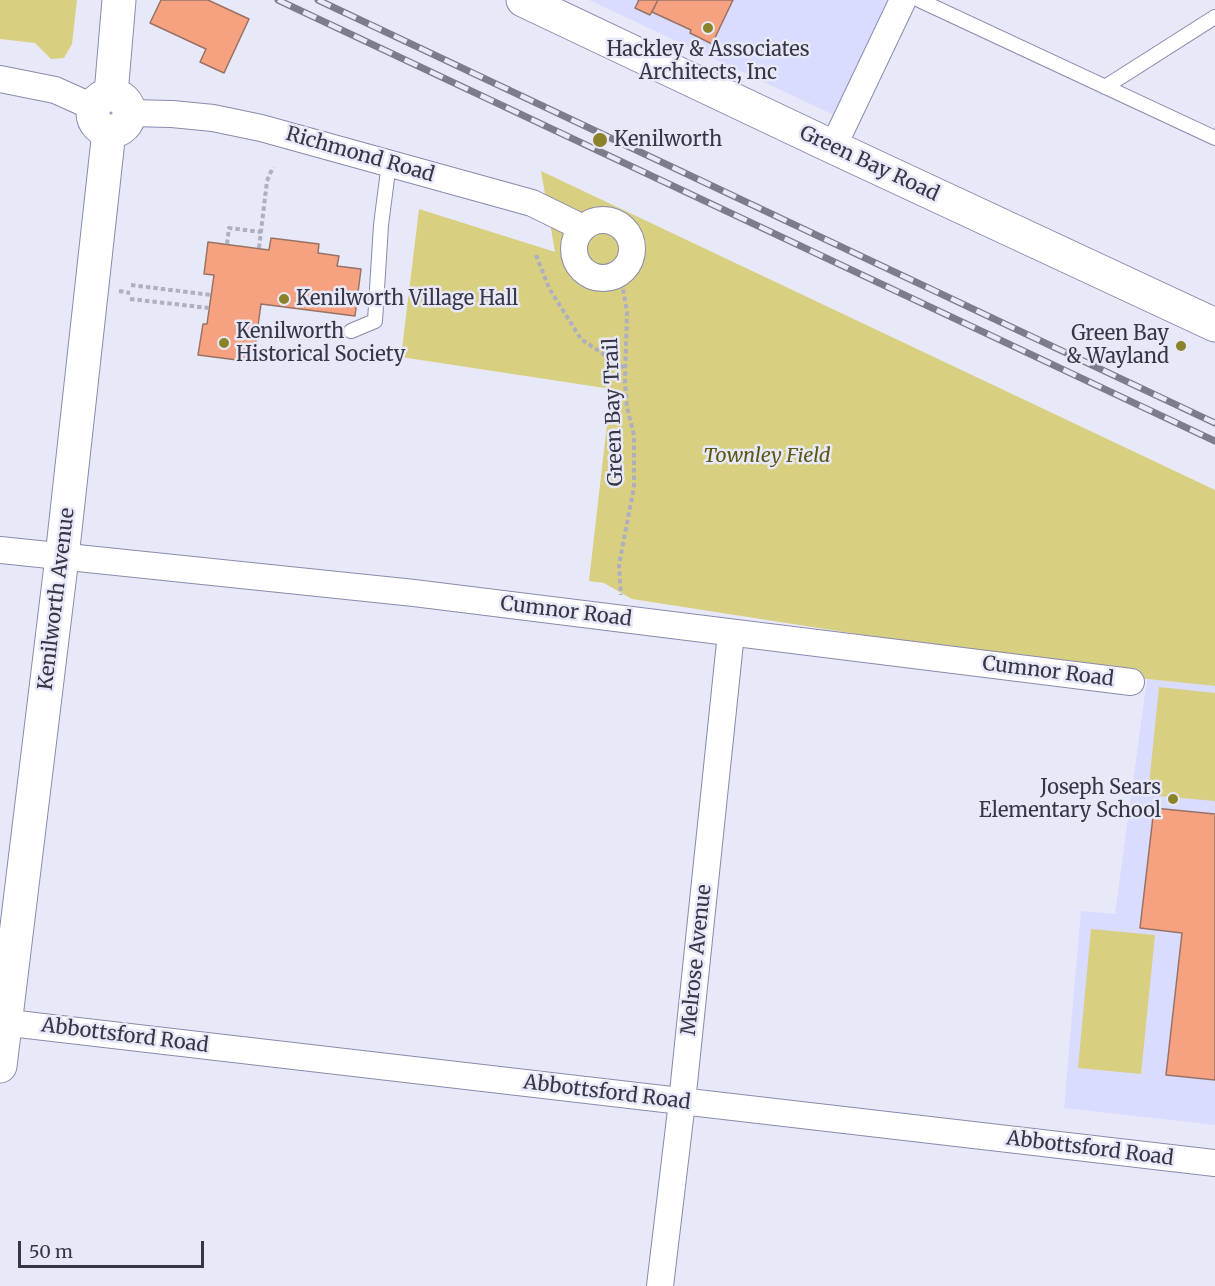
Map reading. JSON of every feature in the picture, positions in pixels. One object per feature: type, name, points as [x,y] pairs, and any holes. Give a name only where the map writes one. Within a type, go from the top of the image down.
[{"type":"street","name":"Kenilworth Avenue","points":[[0,1066],[2,1022],[62,557],[111,111],[119,0]]},
{"type":"street","name":"Green Bay Road","points":[[523,0],[1215,325]]},
{"type":"street","points":[[833,147],[903,0]]},
{"type":"street","name":"Richmond Road","points":[[0,79],[55,90],[111,111],[192,116],[251,126],[532,203],[584,228]]},
{"type":"street","points":[[612,221],[628,233],[632,242],[633,252],[630,262],[616,276],[607,278],[589,275],[577,262],[575,244],[578,235],[592,222],[612,221]]},
{"type":"street","name":"Cumnor Road","points":[[0,550],[414,593],[1131,682]]},
{"type":"street","name":"Melrose Avenue","points":[[660,1286],[682,1102],[731,633]]},
{"type":"street","name":"Abbottsford Road","points":[[2,1022],[1215,1163]]},
{"type":"lane","points":[[919,0],[1215,138]]},
{"type":"lane","points":[[1105,87],[1215,17]]},
{"type":"lane","points":[[351,331],[375,321],[381,225],[389,163]]},
{"type":"path","points":[[259,248],[267,182],[273,167]]},
{"type":"path","points":[[227,244],[229,228],[261,232]]},
{"type":"path","points":[[536,255],[549,288],[582,339],[625,368]]},
{"type":"path","name":"Green Bay Trail","points":[[616,276],[623,289],[627,312],[625,368],[627,407],[634,435],[634,487],[619,565],[622,619]]},
{"type":"path","points":[[131,285],[211,295]]},
{"type":"path","points":[[130,299],[209,308]]},
{"type":"shaded area","points":[[589,0],[896,0],[836,116]]},
{"type":"shaded area","name":"Joseph Sears Elementary School","points":[[1147,679],[1215,686],[1215,1125],[1064,1108],[1081,911],[1115,914]]},
{"type":"green space","points":[[0,0],[77,0],[72,44],[64,58],[51,59],[35,43],[0,39]]},
{"type":"green space","name":"Townley Field","points":[[541,171],[1215,490],[1215,686],[1147,679],[632,599],[604,583],[589,581],[611,389],[401,357],[419,209],[555,252]]},
{"type":"green space","points":[[1159,687],[1215,693],[1215,801],[1148,795]]},
{"type":"green space","points":[[1091,929],[1155,935],[1141,1074],[1078,1068]]},
{"type":"building","points":[[161,0],[208,0],[249,19],[224,73],[200,62],[206,49],[150,23]]},
{"type":"building","points":[[639,0],[658,0],[650,15],[635,8]]},
{"type":"building","points":[[658,0],[733,0],[712,44],[690,33],[691,30],[652,12]]},
{"type":"building","name":"Kenilworth Village Hall","points":[[271,238],[319,244],[318,253],[339,256],[337,266],[361,269],[355,316],[261,304],[253,362],[198,355],[203,324],[207,324],[214,275],[204,274],[208,242],[269,250]]},
{"type":"building","points":[[1154,808],[1215,814],[1215,1080],[1166,1075],[1182,933],[1140,928]]},
{"type":"railway","points":[[278,0],[1215,441]]},
{"type":"railway","points":[[318,0],[1215,423]]},
{"type":"place","name":"Hackley & Associates Architects, Inc","points":[[708,28]]},
{"type":"place","name":"Kenilworth","points":[[600,140]]},
{"type":"place","name":"Kenilworth Village Hall","points":[[284,299]]},
{"type":"place","name":"Kenilworth Historical Society","points":[[224,343]]},
{"type":"place","name":"Green Bay & Wayland","points":[[1181,346]]},
{"type":"place","name":"Joseph Sears Elementary School","points":[[1173,799]]}]
